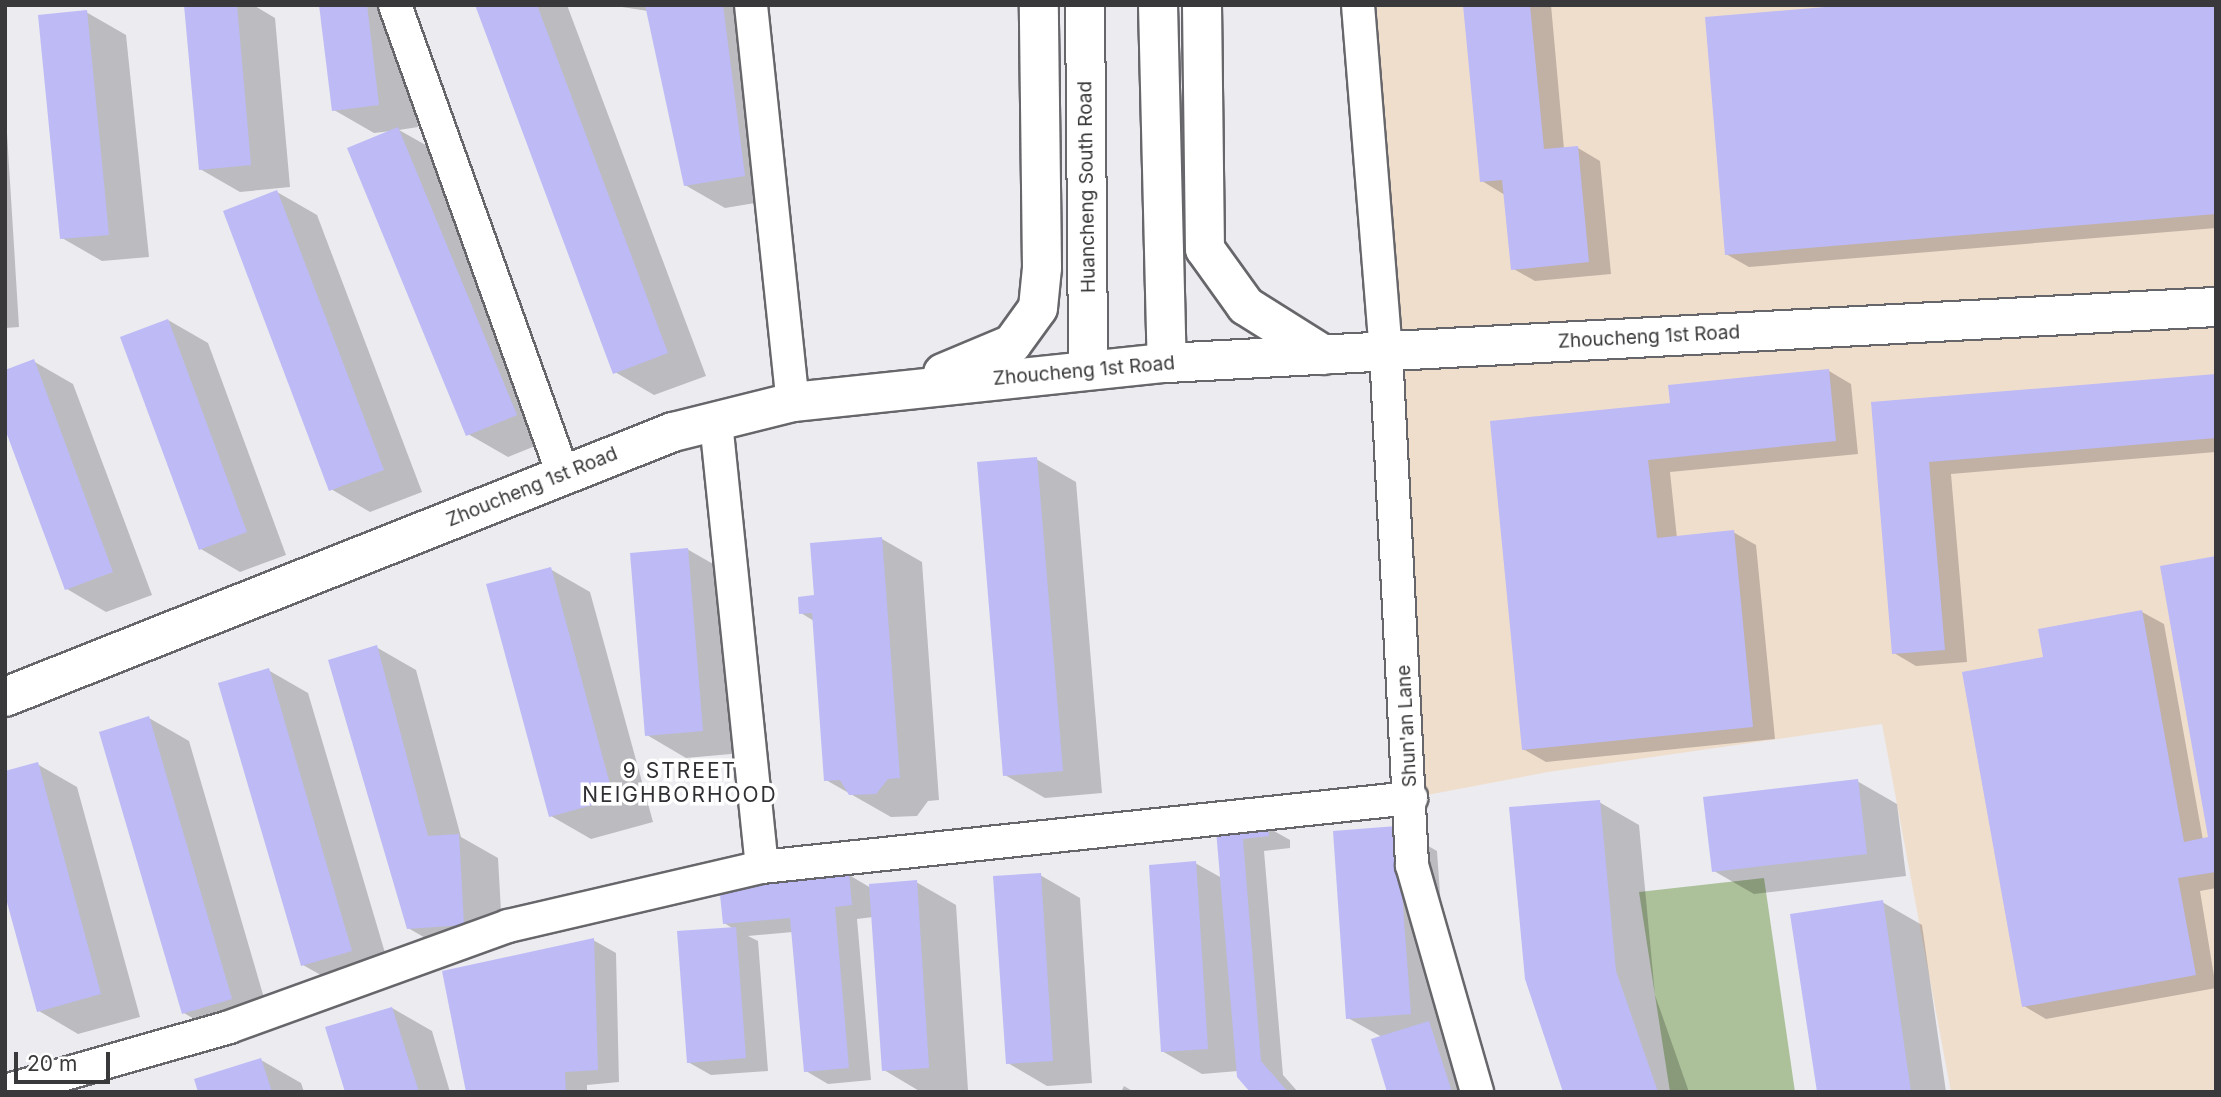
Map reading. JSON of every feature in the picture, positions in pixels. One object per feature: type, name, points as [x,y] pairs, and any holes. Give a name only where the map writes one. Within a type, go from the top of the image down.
[{"type":"street","points":[[395,5],[563,473]]},
{"type":"street","points":[[751,5],[793,402]]},
{"type":"street","points":[[902,390],[1012,344],[1038,308],[1042,268],[1039,5]]},
{"type":"street","name":"Huancheng South Road","points":[[1085,5],[1088,369]]},
{"type":"street","points":[[1158,5],[1167,363]]},
{"type":"street","points":[[1202,5],[1205,249],[1246,306],[1324,355]]},
{"type":"street","name":"Shun'an Lane","points":[[1358,5],[1386,351],[1411,798],[1412,865],[1477,1092]]},
{"type":"street","name":"Zhoucheng 1st Road","points":[[5,697],[563,473],[673,432],[793,402],[1088,369],[1167,363],[2216,307]]},
{"type":"street","points":[[716,422],[762,867]]},
{"type":"street","points":[[5,1091],[229,1027],[508,926],[762,867],[1411,798]]},
{"type":"shaded area","points":[[1356,5],[2216,5],[2216,1092],[1951,1092],[1882,724],[1548,772],[1411,798]]},
{"type":"green space","points":[[1764,878],[1795,1092],[1670,1092],[1639,892]]},
{"type":"building","points":[[184,5],[237,5],[251,165],[199,170]]},
{"type":"building","points":[[319,5],[367,5],[379,105],[332,111]]},
{"type":"building","points":[[475,5],[537,5],[668,353],[613,374]]},
{"type":"building","points":[[645,5],[723,5],[745,176],[684,186]]},
{"type":"building","points":[[1463,5],[1530,5],[1544,149],[1578,146],[1589,262],[1511,270],[1502,180],[1480,182]]},
{"type":"building","points":[[1849,5],[2216,5],[2216,214],[1725,255],[1705,17]]},
{"type":"building","points":[[87,10],[109,235],[60,239],[38,15]]},
{"type":"building","points":[[398,127],[517,415],[466,436],[347,148]]},
{"type":"building","points":[[277,190],[384,470],[329,491],[223,211]]},
{"type":"building","points":[[168,319],[247,532],[199,550],[120,337]]},
{"type":"building","points":[[34,359],[113,572],[65,590],[5,429],[5,370]]},
{"type":"building","points":[[1829,369],[1836,441],[1648,460],[1657,538],[1734,530],[1753,727],[1522,750],[1490,421],[1670,403],[1668,385]]},
{"type":"building","points":[[2216,374],[2216,438],[1929,462],[1945,650],[1892,654],[1871,402]]},
{"type":"building","points":[[1037,457],[1063,771],[1003,776],[977,462]]},
{"type":"building","points":[[882,537],[900,778],[888,779],[876,794],[849,795],[840,780],[824,781],[812,613],[799,614],[798,597],[814,595],[810,543]]},
{"type":"building","points":[[688,548],[703,731],[645,736],[630,553]]},
{"type":"building","points":[[2216,556],[2216,872],[2178,878],[2196,975],[2022,1007],[1962,672],[2043,657],[2038,629],[2142,610],[2184,842],[2208,837],[2160,566]]},
{"type":"building","points":[[551,567],[614,799],[549,817],[486,584]]},
{"type":"building","points":[[377,645],[428,836],[459,834],[464,925],[407,929],[328,660]]},
{"type":"building","points":[[269,668],[352,951],[301,966],[218,683]]},
{"type":"building","points":[[149,716],[232,999],[182,1014],[99,732]]},
{"type":"building","points":[[38,762],[101,994],[37,1012],[5,895],[5,771]]},
{"type":"building","points":[[1858,779],[1867,854],[1712,872],[1703,797]]},
{"type":"building","points":[[1600,800],[1616,971],[1658,1092],[1563,1092],[1525,979],[1509,807]]},
{"type":"building","points":[[1268,825],[1269,836],[1243,839],[1261,1061],[1288,1092],[1250,1092],[1237,1077],[1216,830]]},
{"type":"building","points":[[1397,826],[1411,1014],[1346,1019],[1333,831]]},
{"type":"building","points":[[1196,861],[1208,1049],[1161,1052],[1149,865]]},
{"type":"building","points":[[849,873],[852,905],[835,907],[849,1068],[804,1072],[790,918],[723,924],[719,885]]},
{"type":"building","points":[[1041,873],[1053,1061],[1006,1064],[993,876]]},
{"type":"building","points":[[917,880],[929,1068],[882,1071],[869,884]]},
{"type":"building","points":[[1883,900],[1911,1092],[1817,1092],[1790,914]]},
{"type":"building","points":[[736,927],[746,1058],[687,1063],[677,931]]},
{"type":"building","points":[[594,938],[598,1070],[565,1072],[566,1092],[466,1092],[442,971]]},
{"type":"building","points":[[392,1007],[419,1092],[345,1092],[325,1027]]},
{"type":"building","points":[[1429,1021],[1452,1092],[1387,1092],[1371,1039]]},
{"type":"building","points":[[261,1058],[272,1092],[198,1092],[194,1079]]},
{"type":"district","name":"9 STREET NEIGHBORHOOD","points":[[680,783]]}]
